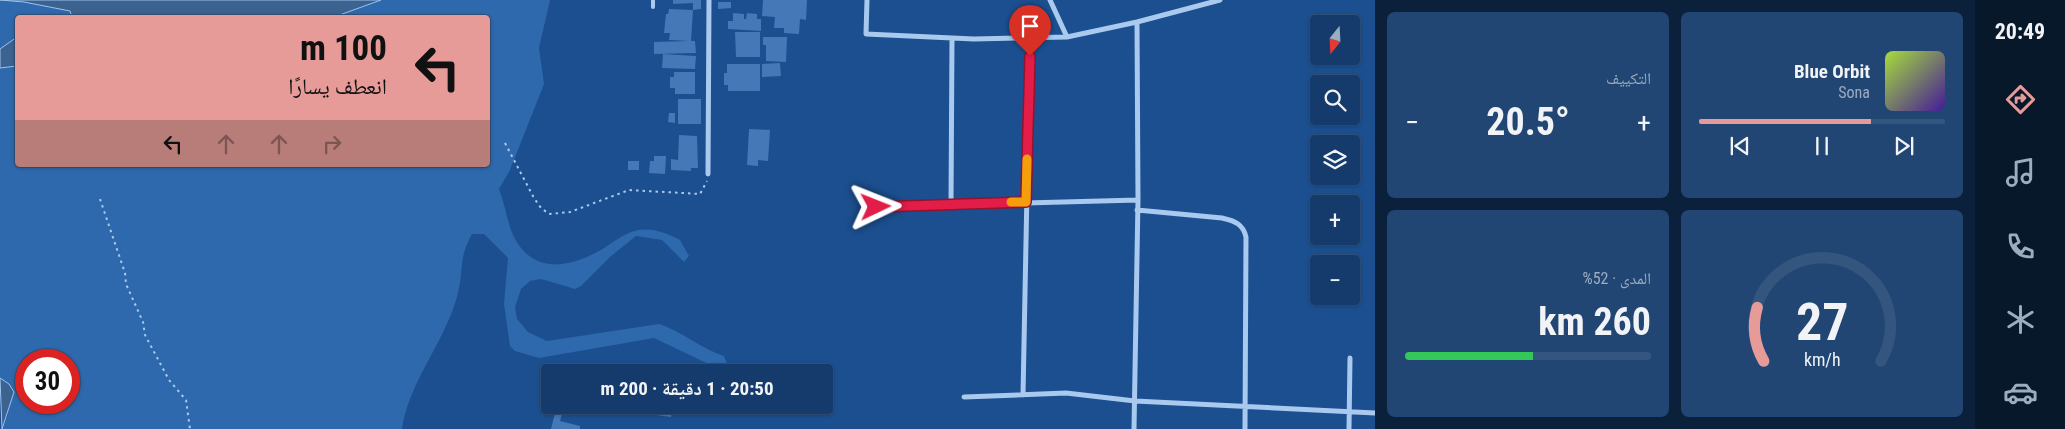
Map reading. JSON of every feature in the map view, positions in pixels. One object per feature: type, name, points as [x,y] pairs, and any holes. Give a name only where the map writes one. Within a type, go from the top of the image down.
[{"type":"street","points":[[708,174],[709,0]]},
{"type":"street","points":[[866,0],[866,34],[952,38],[1067,37],[1137,22],[1220,0]]},
{"type":"street","points":[[1050,0],[1067,37]]},
{"type":"street","points":[[1134,429],[1138,200],[1137,22]]},
{"type":"street","points":[[950,204],[952,38]]},
{"type":"street","points":[[1023,395],[1030,38]]},
{"type":"street","points":[[876,207],[1138,200]]},
{"type":"street","points":[[1137,210],[1222,218],[1236,221],[1244,228],[1246,237],[1245,429]]},
{"type":"street","points":[[1349,429],[1350,358]]},
{"type":"street","points":[[964,397],[1066,393],[1135,401],[1375,413]]},
{"type":"lane","points":[[653,0],[653,7]]},
{"type":"path","points":[[505,143],[538,203],[546,213],[554,215],[570,212],[629,190],[700,194],[706,185],[708,174]]},
{"type":"path","points":[[100,199],[125,273],[126,284],[143,322],[146,335],[169,380],[186,400],[190,429]]},
{"type":"shaded area","points":[[0,0],[381,0],[340,15],[71,15],[70,11],[24,2]]},
{"type":"shaded area","points":[[381,0],[550,0],[539,48],[544,84],[510,170],[499,189],[514,237],[522,249],[531,257],[541,262],[552,264],[563,264],[587,257],[628,233],[644,230],[660,232],[680,240],[689,256],[684,262],[662,240],[636,236],[610,257],[581,286],[575,289],[541,279],[530,281],[521,289],[515,307],[517,319],[528,332],[547,341],[659,324],[724,356],[727,364],[708,364],[654,338],[539,358],[515,351],[510,346],[504,304],[508,258],[484,234],[472,234],[463,258],[460,284],[452,311],[412,394],[402,429],[2,429],[8,414],[9,384],[0,378],[0,68],[15,66],[15,167],[490,167],[490,15],[340,15]]},
{"type":"shaded area","points":[[0,1],[26,2],[70,11],[71,15],[15,15],[15,38],[0,49]]},
{"type":"shaded area","points":[[15,38],[15,66],[0,68],[0,49]]},
{"type":"shaded area","points":[[0,378],[9,384],[14,392],[2,429]]},
{"type":"building","points":[[673,0],[701,0],[701,9],[693,10],[693,3],[673,4]]},
{"type":"building","points":[[763,0],[807,0],[806,20],[800,19],[799,34],[784,33],[784,28],[774,28],[775,17],[762,16]]},
{"type":"building","points":[[718,2],[731,2],[731,8],[718,9]]},
{"type":"building","points":[[669,9],[693,10],[691,41],[695,41],[696,53],[654,54],[654,42],[689,41],[669,40],[670,33],[664,33],[666,14],[668,14]]},
{"type":"building","points":[[733,13],[744,14],[744,19],[746,19],[747,13],[757,14],[757,19],[761,19],[761,31],[728,29],[728,21],[733,21]]},
{"type":"building","points":[[735,32],[760,32],[760,57],[736,57]]},
{"type":"building","points":[[763,37],[787,37],[786,62],[766,61],[766,45],[763,45]]},
{"type":"building","points":[[663,54],[696,56],[695,69],[662,68]]},
{"type":"building","points":[[780,63],[781,76],[762,77],[762,64]]},
{"type":"building","points":[[727,64],[760,64],[760,91],[728,91],[728,85],[724,85],[724,73],[727,73]]},
{"type":"building","points":[[674,72],[695,72],[695,94],[675,94],[675,88],[670,88],[670,77],[674,77]]},
{"type":"building","points":[[678,99],[701,99],[701,124],[678,124]]},
{"type":"building","points":[[669,113],[675,113],[675,123],[668,122]]},
{"type":"building","points":[[749,129],[770,130],[768,161],[758,160],[758,166],[747,165]]},
{"type":"building","points":[[679,135],[697,136],[698,168],[691,168],[691,171],[671,170],[671,159],[678,160]]},
{"type":"building","points":[[654,156],[666,156],[665,174],[649,173],[650,161],[654,161]]},
{"type":"building","points":[[628,161],[639,161],[639,170],[628,170]]},
{"type":"building","points":[[555,414],[562,414],[560,421],[580,426],[580,429],[551,429]]},
{"type":"building","points":[[649,414],[672,414],[671,417]]},
{"type":"slow traffic","points":[[1011,202],[1026,202],[1027,159]]},
{"type":"route","points":[[876,207],[1026,202],[1030,56]]}]
